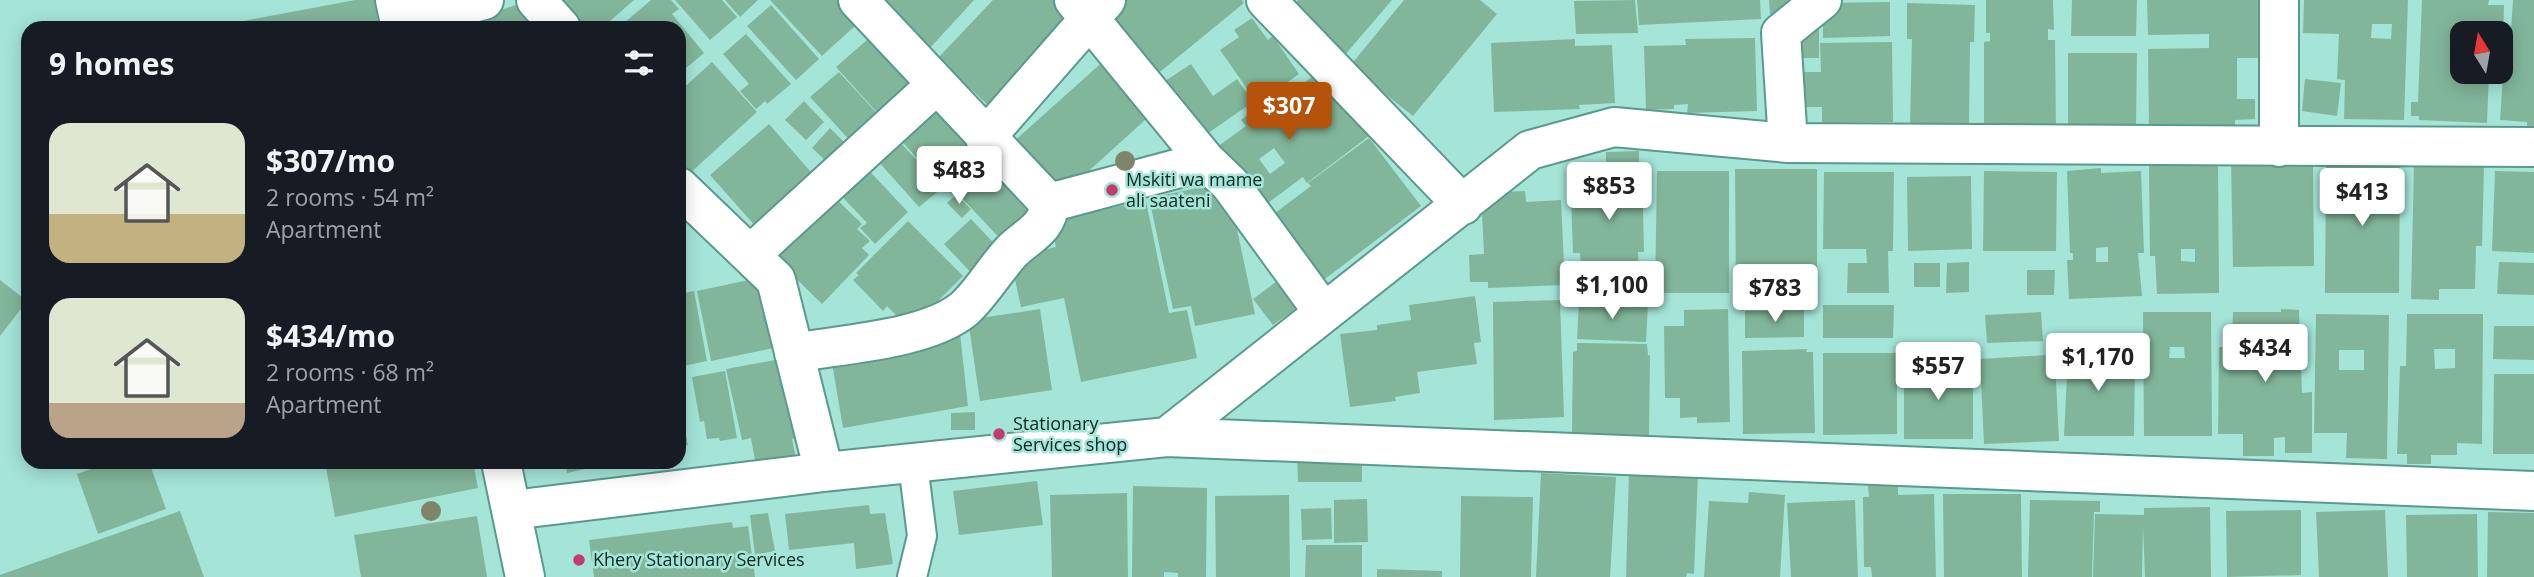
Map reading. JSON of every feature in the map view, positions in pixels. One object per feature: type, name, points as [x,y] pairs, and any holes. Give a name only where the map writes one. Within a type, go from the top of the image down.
[{"type":"street","points":[[398,17],[484,0]]},
{"type":"street","points":[[536,0],[555,21]]},
{"type":"street","points":[[1266,0],[1463,205]]},
{"type":"street","points":[[1788,143],[1782,33],[1822,0]]},
{"type":"street","points":[[2279,0],[2279,147]]},
{"type":"street","points":[[794,353],[932,328],[966,307],[1015,248],[1036,233],[1049,213],[1049,203],[985,138],[863,2]]},
{"type":"street","points":[[985,138],[1090,6],[1206,161],[1230,184],[1324,313]]},
{"type":"street","points":[[750,254],[936,85]]},
{"type":"street","points":[[1167,437],[1530,150],[1614,127],[1788,143],[2534,147]]},
{"type":"street","points":[[1049,203],[1206,161]]},
{"type":"street","points":[[686,194],[776,280],[824,472]]},
{"type":"street","points":[[512,510],[824,472],[1167,437],[2534,491]]},
{"type":"street","points":[[503,469],[525,577]]},
{"type":"lane","points":[[912,577],[922,536],[913,464]]},
{"type":"building","points":[[355,0],[374,0],[378,21],[243,21]]},
{"type":"building","points":[[549,0],[634,0],[610,21],[568,21]]},
{"type":"building","points":[[651,0],[671,0],[679,9],[672,14],[678,21],[626,21]]},
{"type":"building","points":[[675,0],[722,0],[737,17],[710,40]]},
{"type":"building","points":[[725,0],[758,0],[740,17]]},
{"type":"building","points":[[770,0],[854,0],[867,15],[822,56]]},
{"type":"building","points":[[883,0],[974,0],[930,48],[881,3]]},
{"type":"building","points":[[993,0],[1064,0],[1080,16],[992,109],[938,58]]},
{"type":"building","points":[[1116,0],[1242,0],[1244,3],[1150,80],[1097,15]]},
{"type":"building","points":[[1298,0],[1392,0],[1344,56],[1290,9]]},
{"type":"building","points":[[1404,0],[1480,0],[1497,14],[1413,116],[1350,66]]},
{"type":"building","points":[[1635,0],[1638,33],[1576,34],[1574,1]]},
{"type":"building","points":[[1637,0],[1760,0],[1761,19],[1639,25]]},
{"type":"building","points":[[1769,0],[1802,0],[1802,13],[1770,14]]},
{"type":"building","points":[[1986,0],[2053,0],[2054,30],[2048,29],[2048,40],[2055,40],[2056,132],[1984,133],[1984,42],[1990,41],[1990,33],[1986,33]]},
{"type":"building","points":[[2072,0],[2137,0],[2136,36],[2071,36]]},
{"type":"building","points":[[2147,0],[2262,0],[2263,58],[2237,58],[2237,99],[2255,99],[2255,119],[2235,120],[2235,127],[2149,128],[2148,49],[2209,48],[2209,34],[2148,35]]},
{"type":"building","points":[[2304,0],[2408,0],[2404,120],[2344,119],[2345,80],[2337,79],[2339,34],[2303,33]],"holes":[[[2372,24],[2392,24],[2391,39],[2371,38]]]},
{"type":"building","points":[[2422,0],[2489,0],[2488,5],[2504,5],[2504,21],[2450,21],[2450,84],[2489,84],[2487,123],[2419,120],[2419,116],[2411,116],[2411,102],[2418,102]]},
{"type":"building","points":[[2513,0],[2534,0],[2534,129],[2527,129],[2527,122],[2500,120],[2502,84],[2513,84]]},
{"type":"building","points":[[526,2],[532,21],[478,21],[477,17]]},
{"type":"building","points":[[1890,2],[1890,36],[1823,38],[1823,3]]},
{"type":"building","points":[[1907,3],[1975,5],[1974,42],[1970,42],[1969,125],[1910,125],[1912,39],[1907,39]]},
{"type":"building","points":[[771,5],[819,59],[796,80],[747,26]]},
{"type":"building","points":[[1252,18],[1268,40],[1273,36],[1299,74],[1257,103],[1220,50],[1239,37],[1234,30]]},
{"type":"building","points":[[1799,23],[1819,23],[1819,58],[1800,58]]},
{"type":"building","points":[[686,31],[704,53],[686,68]]},
{"type":"building","points":[[875,33],[921,85],[883,119],[836,67]]},
{"type":"building","points":[[746,34],[791,84],[767,104],[765,101],[756,109],[740,91],[749,84],[723,54]]},
{"type":"building","points":[[1755,38],[1757,111],[1687,113],[1688,104],[1674,105],[1674,109],[1646,110],[1644,46],[1686,45],[1685,39]]},
{"type":"building","points":[[1575,39],[1575,46],[1612,45],[1615,103],[1579,105],[1580,109],[1494,112],[1491,43]]},
{"type":"building","points":[[1892,42],[1893,122],[1822,123],[1822,107],[1800,107],[1800,72],[1821,72],[1820,43]]},
{"type":"building","points":[[2068,53],[2137,53],[2136,125],[2068,125]]},
{"type":"building","points":[[1107,58],[1155,111],[1060,197],[1011,144]]},
{"type":"building","points":[[712,62],[757,112],[688,175],[686,173],[686,86]]},
{"type":"building","points":[[1191,64],[1213,96],[1237,79],[1253,102],[1201,138],[1162,83]]},
{"type":"building","points":[[1320,71],[1369,136],[1307,183],[1303,177],[1256,212],[1210,152],[1246,126],[1241,120],[1260,106],[1265,112]],"holes":[[[1274,148],[1285,163],[1270,174],[1259,159]]]},
{"type":"building","points":[[839,72],[883,120],[855,146],[810,97]]},
{"type":"building","points":[[2305,79],[2341,83],[2337,116],[2302,111]]},
{"type":"building","points":[[938,99],[986,153],[945,189],[897,136]]},
{"type":"building","points":[[804,101],[824,122],[806,140],[785,120]]},
{"type":"building","points":[[769,124],[816,178],[757,228],[710,175]]},
{"type":"building","points":[[830,128],[847,145],[829,164],[812,148]]},
{"type":"building","points":[[1369,138],[1421,206],[1317,285],[1267,219],[1311,186],[1308,183]]},
{"type":"building","points":[[899,141],[942,188],[919,207],[877,160]]},
{"type":"building","points":[[1639,151],[1639,168],[1642,168],[1644,252],[1638,252],[1639,289],[1582,290],[1580,253],[1573,253],[1570,170],[1606,169],[1606,152]]},
{"type":"building","points":[[2273,159],[2273,165],[2313,165],[2314,266],[2233,267],[2231,160]]},
{"type":"building","points":[[859,160],[908,212],[875,244],[860,228],[867,223],[832,186]]},
{"type":"building","points":[[996,163],[1043,212],[1007,246],[960,196]]},
{"type":"building","points":[[2326,163],[2400,164],[2399,293],[2325,293]]},
{"type":"building","points":[[2218,164],[2219,293],[2157,294],[2155,256],[2150,256],[2149,166]],"holes":[[[2181,249],[2195,249],[2195,262],[2181,261]]]},
{"type":"building","points":[[2414,164],[2484,166],[2482,246],[2476,246],[2475,289],[2439,289],[2439,300],[2411,299]]},
{"type":"building","points":[[2101,168],[2101,173],[2141,171],[2144,253],[2138,253],[2142,296],[2069,299],[2067,260],[2073,260],[2073,253],[2070,253],[2067,171]],"holes":[[[2108,247],[2108,262],[2096,262],[2096,248]]]},
{"type":"building","points":[[1735,169],[1817,169],[1817,299],[1736,299]]},
{"type":"building","points":[[1657,171],[1729,171],[1729,293],[1655,293]]},
{"type":"building","points":[[1984,171],[2057,172],[2056,251],[1983,251]]},
{"type":"building","points":[[2495,171],[2534,172],[2534,253],[2492,251]]},
{"type":"building","points":[[1824,172],[1894,172],[1893,251],[1888,251],[1889,293],[1847,293],[1848,263],[1867,263],[1866,249],[1823,249]]},
{"type":"building","points":[[1971,176],[1972,249],[1908,251],[1907,177]]},
{"type":"building","points":[[1227,182],[1255,314],[1195,326],[1191,306],[1173,309],[1149,198]]},
{"type":"building","points":[[828,191],[862,224],[857,229],[870,241],[862,248],[869,255],[822,304],[769,252]]},
{"type":"building","points":[[1525,191],[1526,202],[1561,200],[1565,285],[1488,288],[1488,282],[1470,282],[1469,255],[1484,254],[1481,193]]},
{"type":"building","points":[[956,195],[971,209],[962,218],[947,203]]},
{"type":"building","points":[[1107,195],[1111,208],[1146,201],[1169,313],[1187,310],[1197,358],[1081,382],[1064,298],[1021,307],[1010,257],[1056,247],[1050,219]]},
{"type":"building","points":[[971,219],[1002,252],[976,278],[944,244]]},
{"type":"building","points":[[908,221],[963,276],[910,329],[887,306],[883,311],[853,280],[859,275],[856,273]]},
{"type":"building","points":[[1969,262],[1969,292],[1946,293],[1947,263]]},
{"type":"building","points":[[2499,262],[2534,263],[2534,295],[2497,294]]},
{"type":"building","points":[[1914,263],[1940,263],[1940,287],[1914,287]]},
{"type":"building","points":[[2027,270],[2055,270],[2054,295],[2027,295]]},
{"type":"building","points":[[1288,273],[1308,300],[1273,325],[1253,299]]},
{"type":"building","points":[[768,276],[783,346],[711,361],[697,291]]},
{"type":"building","points":[[0,280],[21,296],[21,309],[0,336]]},
{"type":"building","points":[[694,291],[707,361],[686,365],[686,293]]},
{"type":"building","points":[[1475,296],[1481,342],[1474,343],[1477,364],[1417,372],[1420,393],[1395,397],[1396,401],[1350,407],[1340,334],[1377,330],[1377,325],[1411,320],[1409,305]]},
{"type":"building","points":[[1560,300],[1564,417],[1494,420],[1493,302]]},
{"type":"building","points":[[1579,300],[1648,303],[1646,342],[1577,339]]},
{"type":"building","points":[[1823,305],[1894,305],[1893,338],[1823,338]]},
{"type":"building","points":[[1040,309],[1052,390],[980,401],[968,320]]},
{"type":"building","points":[[1728,309],[1730,422],[1697,423],[1697,417],[1680,418],[1680,398],[1665,398],[1664,326],[1684,326],[1684,310]]},
{"type":"building","points":[[2281,309],[2299,310],[2302,393],[2312,392],[2312,453],[2285,453],[2285,437],[2274,438],[2274,456],[2243,456],[2243,434],[2218,434],[2219,347],[2232,347],[2233,312],[2281,312]],"holes":[[[2254,345],[2277,346],[2276,368],[2253,367]]]},
{"type":"building","points":[[1804,310],[1804,337],[1745,338],[1745,311]]},
{"type":"building","points":[[2041,312],[2043,341],[1987,343],[1985,315]]},
{"type":"building","points":[[2143,312],[2211,312],[2212,436],[2144,436]],"holes":[[[2170,347],[2184,347],[2185,358],[2169,358]]]},
{"type":"building","points":[[2316,314],[2389,315],[2387,459],[2346,458],[2347,433],[2314,433]],"holes":[[[2339,350],[2364,350],[2364,370],[2339,370]]]},
{"type":"building","points":[[2407,314],[2483,314],[2482,444],[2457,443],[2457,455],[2431,455],[2431,464],[2407,464],[2407,454],[2397,454],[2400,366],[2406,366]],"holes":[[[2434,349],[2455,349],[2455,368],[2435,369]]]},
{"type":"building","points":[[2494,326],[2534,326],[2534,360],[2493,359]]},
{"type":"building","points":[[960,333],[968,406],[843,428],[830,351]]},
{"type":"building","points":[[2069,337],[2095,337],[2094,362],[2135,361],[2134,436],[2064,436]]},
{"type":"building","points":[[1577,343],[1647,344],[1650,356],[1649,435],[1641,435],[1641,439],[1575,438],[1572,431],[1573,352],[1577,351]]},
{"type":"building","points":[[1807,349],[1806,352],[1813,352],[1815,433],[1743,434],[1742,351]]},
{"type":"building","points":[[1823,353],[1897,353],[1897,434],[1823,435]]},
{"type":"building","points":[[2047,355],[2047,360],[2055,360],[2059,441],[1984,444],[1980,359]]},
{"type":"building","points":[[786,358],[801,437],[792,439],[796,459],[756,466],[751,438],[742,440],[726,369]]},
{"type":"building","points":[[1904,363],[1965,364],[1964,368],[1973,368],[1973,439],[1904,439]]},
{"type":"building","points":[[725,371],[737,438],[720,441],[719,438],[707,439],[704,421],[700,422],[692,377]]},
{"type":"building","points":[[2494,374],[2534,374],[2534,454],[2493,454]]},
{"type":"building","points":[[975,412],[975,430],[951,430],[951,413]]},
{"type":"building","points":[[1362,454],[1362,482],[1298,482],[1297,455]]},
{"type":"building","points":[[90,469],[152,469],[166,509],[98,534],[77,474]]},
{"type":"building","points":[[326,469],[474,469],[478,488],[335,517]]},
{"type":"building","points":[[566,469],[585,469],[567,473]]},
{"type":"building","points":[[1629,471],[1698,474],[1694,574],[1687,573],[1686,577],[1626,577]]},
{"type":"building","points":[[1541,473],[1616,477],[1610,577],[1536,577]]},
{"type":"building","points":[[1037,481],[1043,525],[959,535],[953,491]]},
{"type":"building","points":[[1898,485],[1898,495],[1934,494],[1936,577],[1872,577],[1871,567],[1864,567],[1863,497],[1869,497],[1868,486]]},
{"type":"building","points":[[1133,486],[1207,488],[1206,577],[1178,577],[1178,573],[1164,572],[1164,577],[1132,577]]},
{"type":"building","points":[[1749,492],[1785,495],[1780,577],[1704,577],[1709,501],[1748,503]]},
{"type":"building","points":[[1127,493],[1128,577],[1052,577],[1050,495]]},
{"type":"building","points":[[1943,494],[2021,494],[2022,577],[1944,577]]},
{"type":"building","points":[[1289,495],[1290,577],[1216,577],[1215,496]]},
{"type":"building","points":[[1461,496],[1533,497],[1531,577],[1460,577]]},
{"type":"building","points":[[1367,499],[1368,542],[1334,543],[1334,500]]},
{"type":"building","points":[[1855,500],[1858,577],[1791,577],[1787,503]]},
{"type":"building","points":[[2030,500],[2100,501],[2100,512],[2094,512],[2092,577],[2028,577]]},
{"type":"building","points":[[869,505],[870,514],[885,513],[893,564],[856,569],[854,543],[789,550],[785,514]]},
{"type":"building","points":[[2210,507],[2211,577],[2145,577],[2143,526],[2142,577],[2093,577],[2095,514],[2144,515],[2144,508]]},
{"type":"building","points":[[1331,508],[1332,539],[1302,540],[1301,509]]},
{"type":"building","points":[[2301,510],[2301,575],[2227,577],[2226,511]]},
{"type":"building","points":[[2385,510],[2388,577],[2319,577],[2316,512]]},
{"type":"building","points":[[180,511],[204,577],[0,577],[0,575]]},
{"type":"building","points":[[2488,512],[2534,513],[2534,577],[2487,577]]},
{"type":"building","points":[[768,513],[775,551],[755,555],[750,515]]},
{"type":"building","points":[[2477,514],[2478,577],[2407,577],[2406,515]]},
{"type":"building","points":[[477,516],[487,577],[361,577],[354,535]]},
{"type":"building","points":[[732,522],[733,528],[748,526],[755,577],[594,577],[589,540]]},
{"type":"building","points":[[1306,545],[1362,545],[1362,577],[1305,577]]},
{"type":"building","points":[[1377,569],[1442,571],[1442,577],[1377,577]]},
{"type":"place","name":"Mskiti wa mame ali saateni","points":[[1112,190]]},
{"type":"place","name":"Stationary Services shop","points":[[999,434]]},
{"type":"place","name":"Khery Stationary Services","points":[[579,560]]}]
